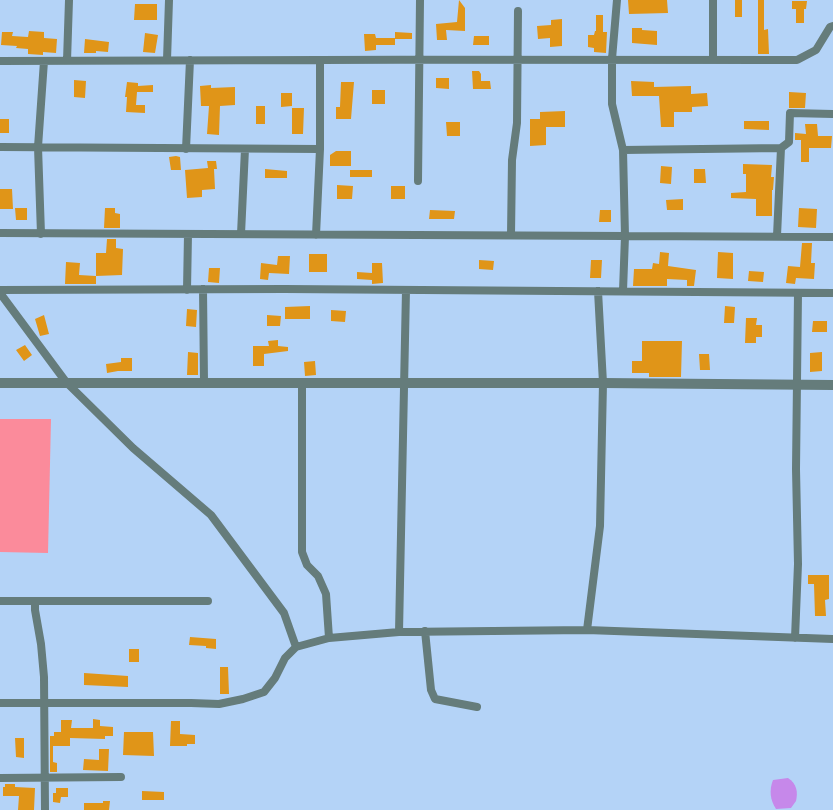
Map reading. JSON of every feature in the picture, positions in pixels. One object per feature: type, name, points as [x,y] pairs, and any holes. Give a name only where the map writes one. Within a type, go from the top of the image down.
[{"type":"street","points":[[68,61],[69,0]]},
{"type":"street","points":[[167,60],[168,0]]},
{"type":"street","points":[[418,181],[420,0]]},
{"type":"street","points":[[617,0],[612,59],[612,104],[623,150],[625,236],[623,291]]},
{"type":"street","points":[[713,0],[713,59]]},
{"type":"street","points":[[511,235],[518,11]]},
{"type":"street","points":[[0,61],[796,60],[816,50],[830,27],[833,26]]},
{"type":"street","points":[[186,148],[190,60]]},
{"type":"street","points":[[316,235],[320,150],[320,60]]},
{"type":"street","points":[[41,234],[38,147],[44,61]]},
{"type":"street","points":[[623,150],[781,148],[789,142],[790,114],[833,114]]},
{"type":"street","points":[[0,147],[320,150]]},
{"type":"street","points":[[776,236],[781,148]]},
{"type":"street","points":[[241,234],[245,149]]},
{"type":"street","points":[[0,233],[833,237]]},
{"type":"street","points":[[187,290],[188,234]]},
{"type":"street","points":[[204,289],[204,382]]},
{"type":"street","points":[[0,292],[204,289],[833,294]]},
{"type":"street","points":[[399,632],[406,290]]},
{"type":"street","points":[[587,630],[600,526],[603,383],[598,291]]},
{"type":"street","points":[[0,292],[66,382],[133,448],[211,515],[284,613],[296,648]]},
{"type":"street","points":[[795,638],[798,564],[796,469],[798,293]]},
{"type":"street","points":[[302,382],[302,552],[307,564],[318,576],[326,594],[329,638]]},
{"type":"street","points":[[0,383],[302,382],[833,385]]},
{"type":"street","points":[[0,602],[208,601]]},
{"type":"street","points":[[35,602],[41,644],[45,810]]},
{"type":"street","points":[[0,703],[219,704],[243,700],[264,692],[275,678],[285,658],[296,648],[329,638],[399,632],[587,630],[833,638]]},
{"type":"street","points":[[425,631],[431,690],[435,699],[477,707]]},
{"type":"street","points":[[0,778],[121,777]]},
{"type":"shaded area","points":[[0,419],[51,419],[48,553],[0,552]]},
{"type":"shaded area","points":[[788,778],[796,788],[796,801],[791,808],[776,809],[771,795],[773,780]]},
{"type":"building","points":[[459,0],[465,8],[465,31],[446,30],[447,40],[437,40],[436,24],[457,22]]},
{"type":"building","points":[[628,0],[667,0],[668,13],[629,14]]},
{"type":"building","points":[[735,0],[742,0],[742,17],[735,17]]},
{"type":"building","points":[[758,0],[764,0],[764,30],[768,29],[769,54],[758,54]]},
{"type":"building","points":[[792,1],[807,1],[806,9],[804,9],[804,23],[796,23],[796,9],[792,9]]},
{"type":"building","points":[[135,4],[157,4],[157,20],[134,20]]},
{"type":"building","points":[[596,15],[603,15],[603,32],[607,32],[606,53],[594,52],[594,48],[588,47],[588,35],[594,35],[596,31]]},
{"type":"building","points":[[562,19],[562,46],[550,47],[550,38],[538,39],[537,26],[551,25],[551,20]]},
{"type":"building","points":[[632,28],[657,31],[657,45],[632,43]]},
{"type":"building","points":[[29,31],[44,32],[44,38],[57,39],[56,53],[43,52],[43,55],[28,54],[28,49],[1,45],[2,32],[13,32],[12,36],[28,37]]},
{"type":"building","points":[[395,32],[412,33],[412,39],[395,39],[395,45],[376,45],[376,50],[365,51],[364,34],[375,34],[376,38],[395,38]]},
{"type":"building","points":[[145,33],[158,35],[155,53],[143,52]]},
{"type":"building","points":[[474,36],[489,36],[489,45],[473,45]]},
{"type":"building","points":[[85,39],[109,42],[108,52],[84,53]]},
{"type":"building","points":[[472,71],[479,71],[481,81],[490,81],[491,89],[473,89]]},
{"type":"building","points":[[436,78],[449,78],[449,89],[436,88]]},
{"type":"building","points":[[74,80],[86,81],[85,98],[74,97]]},
{"type":"building","points":[[631,81],[654,82],[654,87],[691,86],[691,94],[707,93],[708,106],[692,107],[692,112],[674,112],[674,127],[661,127],[659,96],[632,96]]},
{"type":"building","points":[[127,82],[138,83],[138,86],[153,85],[153,92],[137,92],[136,105],[145,105],[145,113],[126,112]]},
{"type":"building","points":[[341,82],[354,82],[351,119],[336,119],[336,107],[340,107]]},
{"type":"building","points":[[211,85],[211,88],[235,87],[235,105],[220,106],[219,135],[207,134],[209,106],[201,106],[200,86]]},
{"type":"building","points":[[372,90],[385,90],[385,104],[372,104]]},
{"type":"building","points":[[789,92],[806,93],[805,108],[789,108]]},
{"type":"building","points":[[281,93],[292,93],[292,106],[281,107]]},
{"type":"building","points":[[256,106],[265,106],[265,124],[256,124]]},
{"type":"building","points":[[292,108],[304,108],[303,134],[292,134]]},
{"type":"building","points":[[565,111],[565,127],[546,127],[546,145],[530,146],[530,119],[540,119],[540,112]]},
{"type":"building","points":[[0,119],[9,119],[9,133],[0,133]]},
{"type":"building","points":[[744,121],[769,121],[769,130],[744,129]]},
{"type":"building","points":[[446,122],[460,122],[460,136],[447,136]]},
{"type":"building","points":[[805,124],[817,124],[818,136],[832,136],[831,148],[809,148],[809,162],[801,162],[801,140],[795,140],[795,133],[806,134]]},
{"type":"building","points":[[336,151],[351,151],[351,166],[330,166],[330,155]]},
{"type":"building","points":[[169,157],[180,157],[181,170],[171,170]]},
{"type":"building","points":[[207,161],[216,161],[217,169],[214,169],[215,189],[202,190],[202,197],[187,198],[185,170],[208,168]]},
{"type":"building","points":[[743,164],[772,165],[771,177],[774,177],[772,216],[756,216],[756,199],[731,198],[731,193],[746,192],[746,174],[743,174]]},
{"type":"building","points":[[661,166],[672,167],[671,184],[660,183]]},
{"type":"building","points":[[265,169],[287,171],[287,178],[265,178]]},
{"type":"building","points":[[694,169],[705,169],[706,183],[694,183]]},
{"type":"building","points":[[350,170],[372,170],[372,177],[350,177]]},
{"type":"building","points":[[337,185],[353,186],[352,199],[337,199]]},
{"type":"building","points":[[391,186],[405,186],[405,199],[391,199]]},
{"type":"building","points":[[0,189],[12,189],[13,209],[0,209]]},
{"type":"building","points":[[683,199],[683,210],[667,210],[666,200]]},
{"type":"building","points":[[15,208],[27,208],[27,220],[16,220]]},
{"type":"building","points":[[105,208],[115,208],[115,213],[120,214],[120,228],[104,228]]},
{"type":"building","points":[[799,208],[817,209],[816,228],[798,227]]},
{"type":"building","points":[[430,210],[455,211],[454,219],[429,219]]},
{"type":"building","points":[[600,210],[611,210],[611,222],[599,222]]},
{"type":"building","points":[[107,239],[116,239],[116,248],[123,249],[122,275],[96,276],[96,253],[106,253]]},
{"type":"building","points":[[802,243],[812,243],[811,263],[815,263],[814,279],[796,278],[795,284],[786,283],[788,266],[800,267]]},
{"type":"building","points":[[660,252],[669,253],[668,266],[696,270],[694,286],[687,286],[687,280],[667,279],[667,286],[633,286],[634,269],[652,269],[653,263],[659,264]]},
{"type":"building","points":[[718,252],[733,253],[733,279],[717,278]]},
{"type":"building","points":[[309,254],[327,254],[327,272],[309,272]]},
{"type":"building","points":[[278,256],[290,256],[289,274],[269,273],[268,280],[260,279],[261,263],[277,265]]},
{"type":"building","points":[[479,260],[494,261],[493,270],[479,269]]},
{"type":"building","points":[[591,260],[602,260],[601,278],[590,278]]},
{"type":"building","points":[[66,262],[80,263],[79,275],[96,276],[96,284],[65,284]]},
{"type":"building","points":[[372,263],[382,263],[383,283],[372,284],[372,280],[357,279],[357,272],[372,273]]},
{"type":"building","points":[[209,268],[220,268],[219,283],[208,282]]},
{"type":"building","points":[[749,271],[764,272],[763,282],[748,281]]},
{"type":"building","points":[[310,306],[310,319],[285,319],[285,307]]},
{"type":"building","points":[[725,306],[735,307],[734,323],[724,323]]},
{"type":"building","points":[[187,309],[197,310],[196,327],[186,326]]},
{"type":"building","points":[[331,310],[346,311],[345,322],[331,321]]},
{"type":"building","points":[[44,315],[49,334],[40,336],[35,319]]},
{"type":"building","points":[[267,315],[281,316],[280,326],[267,326]]},
{"type":"building","points":[[746,318],[757,318],[756,325],[762,325],[762,337],[756,337],[756,343],[745,343]]},
{"type":"building","points":[[813,321],[827,321],[827,332],[812,332]]},
{"type":"building","points":[[278,340],[278,346],[288,347],[288,351],[264,354],[264,366],[253,366],[253,346],[269,346],[268,341]]},
{"type":"building","points":[[642,341],[682,341],[681,377],[649,377],[649,373],[632,373],[632,361],[642,361]]},
{"type":"building","points":[[25,345],[32,355],[24,361],[16,350]]},
{"type":"building","points":[[188,352],[198,353],[198,375],[187,375]]},
{"type":"building","points":[[822,352],[822,371],[810,372],[810,353]]},
{"type":"building","points":[[699,354],[709,354],[710,370],[700,370]]},
{"type":"building","points":[[121,358],[132,358],[132,371],[107,373],[106,364],[121,362]]},
{"type":"building","points":[[315,361],[316,375],[305,376],[304,362]]},
{"type":"building","points":[[808,575],[829,575],[829,599],[825,600],[826,616],[815,616],[814,584],[808,584]]},
{"type":"building","points":[[190,637],[216,639],[216,649],[206,648],[206,646],[189,645]]},
{"type":"building","points":[[129,649],[139,649],[139,662],[129,662]]},
{"type":"building","points":[[220,667],[228,667],[229,694],[220,694]]},
{"type":"building","points":[[84,673],[128,676],[128,687],[84,685]]},
{"type":"building","points":[[93,719],[100,720],[100,726],[113,727],[113,736],[105,736],[105,739],[70,738],[70,746],[53,746],[53,762],[57,763],[57,772],[50,772],[50,736],[54,736],[54,732],[61,732],[61,720],[72,720],[71,728],[93,728]]},
{"type":"building","points":[[171,721],[180,721],[180,734],[195,735],[195,744],[170,746]]},
{"type":"building","points":[[124,732],[153,732],[154,756],[123,755]]},
{"type":"building","points":[[15,738],[24,738],[24,758],[16,757]]},
{"type":"building","points":[[99,749],[109,749],[108,771],[83,770],[84,759],[99,760]]},
{"type":"building","points":[[5,784],[15,784],[15,787],[35,788],[34,810],[18,810],[19,796],[3,796]]},
{"type":"building","points":[[56,788],[68,788],[68,797],[61,797],[60,803],[53,802],[53,793],[56,793]]},
{"type":"building","points":[[142,791],[164,792],[164,800],[142,800]]},
{"type":"building","points":[[103,801],[110,801],[109,810],[84,810],[84,803],[103,803]]}]
